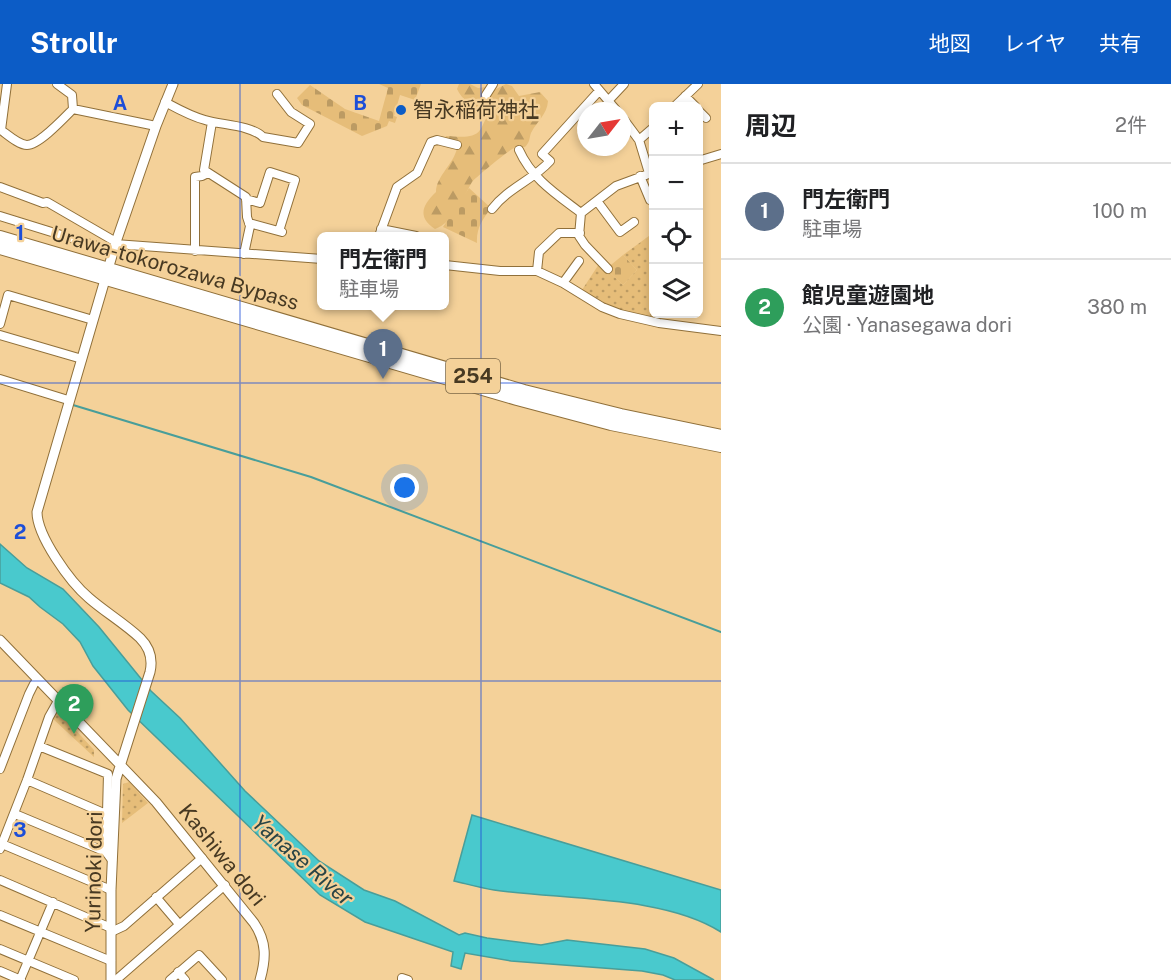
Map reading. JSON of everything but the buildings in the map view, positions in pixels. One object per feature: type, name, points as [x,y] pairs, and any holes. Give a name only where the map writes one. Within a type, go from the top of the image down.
[{"type":"highway","name":"Urawa-tokorozawa Bypass","points":[[0,237],[106,274],[583,417],[721,446]]},
{"type":"highway","name":"Urawa-tokorozawa Bypass","points":[[0,248],[106,274],[535,394],[721,436]]},
{"type":"street","points":[[7,84],[2,130],[24,144],[32,143],[56,126],[73,109],[72,95],[57,84]]},
{"type":"street","points":[[0,379],[68,400],[115,246],[156,126],[173,84]]},
{"type":"street","points":[[486,94],[493,84]]},
{"type":"street","points":[[492,209],[511,191],[534,176],[550,160],[542,154],[596,87],[608,100],[624,84]]},
{"type":"street","points":[[679,102],[698,84]]},
{"type":"street","points":[[165,102],[191,116],[231,124],[260,133],[263,137],[298,143],[310,124],[291,112],[277,94]]},
{"type":"street","points":[[685,96],[691,102]]},
{"type":"street","points":[[73,109],[156,126]]},
{"type":"street","points":[[703,115],[706,118]]},
{"type":"street","points":[[212,122],[204,167],[208,173],[244,194],[250,226],[243,254]]},
{"type":"street","points":[[631,129],[639,140],[649,168]]},
{"type":"street","points":[[639,140],[649,131]]},
{"type":"street","points":[[380,232],[397,187],[417,173],[431,142],[437,140],[457,144]]},
{"type":"street","points":[[519,150],[534,176],[581,213]]},
{"type":"street","points":[[703,160],[721,154]]},
{"type":"street","points":[[246,199],[260,203],[270,172],[295,180],[281,232],[249,223]]},
{"type":"street","points":[[195,251],[195,177],[202,177],[208,173]]},
{"type":"street","points":[[581,213],[616,186],[649,174]]},
{"type":"street","points":[[640,176],[649,196]]},
{"type":"street","points":[[0,187],[43,203],[47,202],[115,246]]},
{"type":"street","points":[[597,201],[620,232],[634,222]]},
{"type":"street","points":[[581,213],[580,233],[585,245],[608,269]]},
{"type":"street","points":[[0,216],[115,246],[317,259]]},
{"type":"street","points":[[537,271],[539,252],[559,233],[580,233]]},
{"type":"street","points":[[563,283],[579,261]]},
{"type":"street","points":[[449,266],[500,271],[537,271],[620,315],[721,331]]},
{"type":"street","points":[[0,324],[8,295],[93,320]]},
{"type":"street","points":[[0,335],[82,359]]},
{"type":"street","name":"Yurinoki dori","points":[[68,400],[39,499],[38,525],[47,544],[80,590],[144,641],[151,658],[149,676],[120,765],[114,796],[111,980]]},
{"type":"street","name":"Kashiwa dori","points":[[0,640],[156,802],[225,885],[254,923],[264,941],[265,958],[260,980]]},
{"type":"street","points":[[0,769],[29,694],[38,680]]},
{"type":"street","points":[[58,701],[1,846],[111,890]]},
{"type":"street","points":[[39,746],[108,774],[106,852]]},
{"type":"street","points":[[27,780],[106,814]]},
{"type":"street","points":[[15,814],[106,852],[112,860]]},
{"type":"street","points":[[0,880],[111,930],[124,926],[202,858]]},
{"type":"street","points":[[116,980],[225,885]]},
{"type":"street","points":[[156,897],[179,924]]},
{"type":"street","points":[[0,971],[21,980],[53,902]]},
{"type":"street","points":[[0,915],[111,962]]},
{"type":"street","points":[[0,949],[74,980]]},
{"type":"street","points":[[170,980],[199,955],[222,980]]},
{"type":"street","points":[[178,972],[185,980]]},
{"type":"street","points":[[402,980],[402,978],[408,980]]},
{"type":"green space","points":[[379,84],[421,84],[415,100],[400,95],[394,116],[397,117],[395,123],[389,121],[387,126],[362,136],[302,105],[297,98],[310,85],[345,109],[379,121],[388,88]]},
{"type":"green space","points":[[459,84],[470,84],[478,88],[486,87],[494,90],[506,84],[512,86],[519,96],[540,92],[548,101],[544,114],[525,147],[513,149],[475,179],[453,215],[442,226],[435,229],[426,221],[425,207],[436,192],[439,181],[457,148],[445,138],[446,136],[464,137],[477,133],[487,117],[481,108],[473,106],[464,99],[457,89]]},
{"type":"green space","points":[[469,188],[491,208],[479,228],[477,243],[443,227]]},
{"type":"green space","points":[[649,236],[649,318],[661,318],[659,319],[641,318],[619,310],[582,290],[599,264],[623,285],[637,270],[623,255]]},
{"type":"green space","points":[[623,255],[637,270],[623,285],[606,269]]},
{"type":"green space","points":[[58,711],[94,750],[94,757],[52,718],[54,712]]},
{"type":"green space","points":[[129,782],[148,803],[122,823],[123,784]]},
{"type":"water","name":"Yanase River","points":[[0,544],[27,568],[63,589],[99,627],[151,691],[180,718],[245,791],[319,861],[364,890],[395,901],[459,935],[465,933],[541,945],[567,940],[645,949],[674,958],[714,980],[675,980],[642,971],[511,961],[465,953],[461,969],[451,966],[453,952],[365,922],[320,895],[128,710],[93,666],[80,642],[63,624],[29,597],[0,583]]},
{"type":"water","points":[[472,815],[721,890],[721,932],[671,911],[642,905],[494,890],[454,881]]},
{"type":"waterway","points":[[0,383],[38,394]]},
{"type":"waterway","points":[[73,405],[311,477],[721,632]]},
{"type":"place","name":"智永稲荷神社","points":[[401,110]]},
{"type":"place","name":"門左衛門","points":[[383,379]]},
{"type":"place","name":"館児童遊園地","points":[[74,734]]}]
